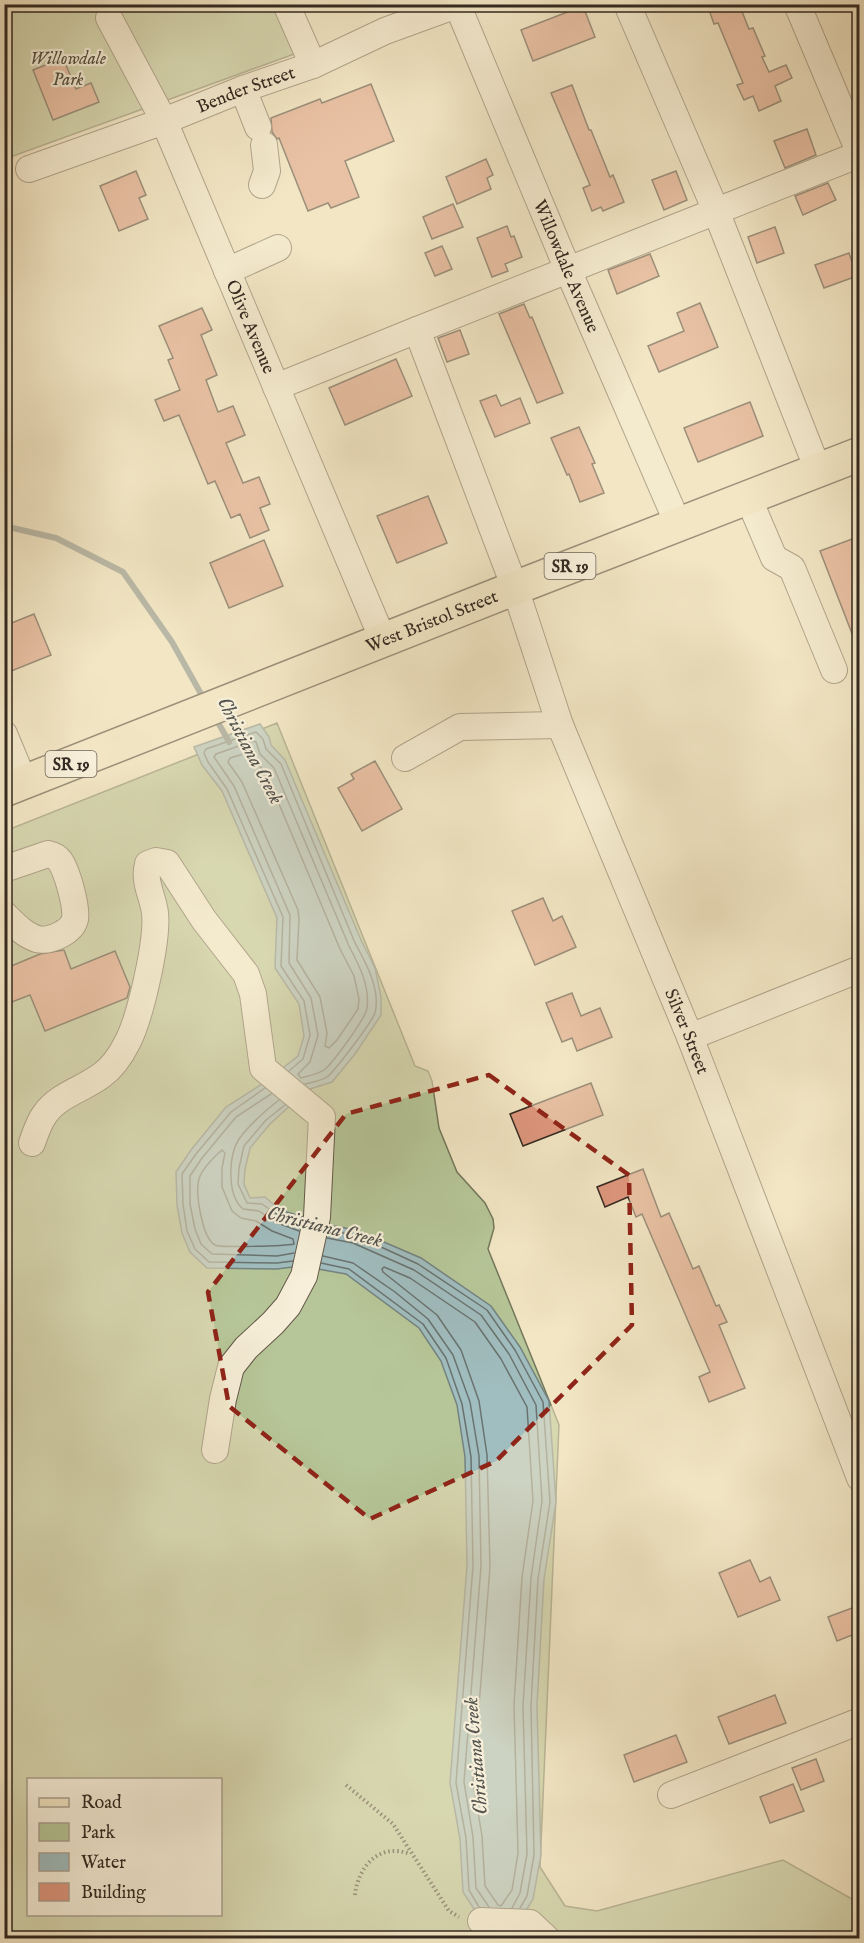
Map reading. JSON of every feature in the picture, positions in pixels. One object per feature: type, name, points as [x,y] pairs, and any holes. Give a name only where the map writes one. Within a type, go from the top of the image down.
[{"type":"main road","name":"West Bristol Street","points":[[14,786],[860,454]]},
{"type":"street","points":[[286,4],[312,65]]},
{"type":"street","points":[[627,4],[716,211],[818,470]]},
{"type":"street","points":[[276,387],[860,154],[797,4]]},
{"type":"street","name":"Bender Street","points":[[29,169],[165,121],[243,89],[312,65],[385,31],[458,5]]},
{"type":"street","name":"Willowdale Avenue","points":[[458,5],[568,270],[678,524]]},
{"type":"street","name":"Olive Avenue","points":[[109,18],[165,121],[383,640]]},
{"type":"street","points":[[243,89],[261,136],[267,171],[262,185]]},
{"type":"street","points":[[227,271],[278,248]]},
{"type":"street","name":"Silver Street","points":[[417,330],[515,588],[560,725],[690,1037],[860,1478]]},
{"type":"street","points":[[748,497],[774,558],[792,568],[834,670]]},
{"type":"street","points":[[405,758],[460,727],[560,725]]},
{"type":"street","points":[[4,734],[14,786]]},
{"type":"street","points":[[4,869],[48,854],[54,856],[61,862],[75,904],[75,921],[64,934],[39,939],[19,929],[4,914]]},
{"type":"street","points":[[32,1143],[45,1113],[63,1097],[103,1075],[116,1061],[128,1042],[138,1018],[155,930],[155,913],[146,873],[148,864],[156,861],[167,863],[204,920],[246,974],[253,994],[263,1068],[322,1117],[317,1217],[304,1276],[288,1306],[246,1348],[231,1367],[215,1450]]},
{"type":"street","points":[[690,1037],[860,969]]},
{"type":"street","points":[[672,1795],[860,1720]]},
{"type":"street","points":[[481,1921],[538,1931]]},
{"type":"path","points":[[346,1785],[393,1824],[448,1911],[459,1917],[481,1921]]},
{"type":"path","points":[[355,1895],[356,1883],[362,1869],[373,1858],[401,1850],[411,1855]]},
{"type":"highlighted area","points":[[489,1075],[629,1175],[632,1325],[496,1461],[370,1519],[229,1406],[208,1292],[346,1114]]},
{"type":"green space","name":"Willowdale Park","points":[[4,5],[277,5],[297,53],[5,159]]},
{"type":"green space","points":[[277,723],[415,1066],[428,1071],[432,1081],[439,1128],[457,1172],[485,1203],[493,1219],[494,1228],[488,1249],[559,1425],[540,1867],[565,1906],[597,1911],[783,1860],[859,1903],[859,1938],[5,1938],[5,831]]},
{"type":"water","points":[[260,724],[269,737],[271,745],[285,760],[375,968],[381,997],[381,1015],[355,1054],[332,1082],[307,1090],[270,1124],[250,1148],[244,1184],[250,1198],[265,1197],[280,1210],[356,1230],[421,1258],[491,1306],[520,1347],[549,1401],[556,1502],[544,1579],[537,1706],[541,1855],[533,1899],[524,1914],[525,1938],[482,1938],[480,1918],[463,1892],[460,1839],[450,1783],[467,1566],[465,1457],[457,1405],[441,1361],[419,1328],[346,1274],[301,1266],[277,1269],[207,1268],[190,1252],[182,1233],[177,1205],[176,1172],[226,1107],[265,1082],[298,1056],[304,1036],[299,1004],[275,968],[277,918],[222,791],[202,765],[194,747]]},
{"type":"building","points":[[707,4],[739,4],[749,29],[753,28],[769,72],[786,65],[792,78],[775,86],[781,101],[759,111],[753,96],[744,100],[737,85],[743,83],[718,23],[714,24]]},
{"type":"building","points":[[583,6],[595,37],[533,61],[521,30]]},
{"type":"building","points":[[63,58],[76,89],[91,83],[99,102],[53,120],[33,70]]},
{"type":"building","points":[[371,84],[394,141],[345,161],[359,197],[331,208],[328,203],[308,211],[279,138],[277,139],[272,132],[271,118],[320,99],[322,103]]},
{"type":"building","points":[[572,85],[589,130],[591,130],[610,177],[613,175],[624,202],[603,211],[601,207],[592,211],[583,188],[590,185],[551,93]]},
{"type":"building","points":[[807,129],[816,155],[785,168],[774,141]]},
{"type":"building","points":[[486,159],[493,175],[487,178],[491,189],[457,204],[446,177]]},
{"type":"building","points":[[136,171],[146,195],[139,198],[148,219],[119,231],[100,186]]},
{"type":"building","points":[[676,171],[687,200],[664,210],[652,180]]},
{"type":"building","points":[[828,183],[836,200],[803,215],[795,196]]},
{"type":"building","points":[[453,204],[463,227],[432,239],[423,217]]},
{"type":"building","points":[[507,226],[511,237],[514,236],[522,257],[505,264],[508,271],[492,277],[477,238]]},
{"type":"building","points":[[775,227],[784,253],[757,263],[748,237]]},
{"type":"building","points":[[442,246],[452,269],[435,276],[425,253]]},
{"type":"building","points":[[849,253],[857,276],[824,288],[815,265]]},
{"type":"building","points":[[650,254],[659,276],[617,294],[608,270]]},
{"type":"building","points":[[700,303],[718,347],[659,372],[648,346],[684,331],[677,313]]},
{"type":"building","points":[[524,304],[530,318],[532,317],[563,393],[537,403],[499,314]]},
{"type":"building","points":[[202,308],[212,330],[201,335],[217,375],[206,380],[218,412],[233,406],[245,435],[226,443],[243,483],[259,477],[270,504],[260,508],[269,530],[250,538],[240,514],[231,518],[215,481],[208,484],[179,415],[164,421],[155,400],[180,390],[168,360],[173,358],[159,326]]},
{"type":"building","points":[[460,330],[469,354],[447,362],[438,338]]},
{"type":"building","points":[[396,359],[412,396],[345,425],[329,388]]},
{"type":"building","points":[[496,395],[501,406],[520,398],[530,423],[495,437],[480,401]]},
{"type":"building","points":[[750,402],[763,436],[698,462],[684,428]]},
{"type":"building","points":[[579,427],[595,463],[592,464],[604,493],[580,502],[551,438]]},
{"type":"building","points":[[428,496],[447,543],[397,563],[377,516]]},
{"type":"building","points":[[860,536],[860,649],[858,649],[820,551]]},
{"type":"building","points":[[264,540],[283,586],[229,608],[210,563]]},
{"type":"building","points":[[34,614],[51,655],[4,674],[4,626]]},
{"type":"building","points":[[375,761],[402,809],[362,831],[338,788],[354,779],[351,774]]},
{"type":"building","points":[[543,898],[553,921],[562,916],[576,947],[535,965],[512,911]]},
{"type":"building","points":[[64,950],[71,969],[115,951],[130,987],[127,998],[45,1031],[30,995],[4,1005],[4,969],[40,954]]},
{"type":"building","points":[[572,993],[581,1016],[600,1008],[612,1037],[577,1051],[572,1038],[562,1042],[546,1003]]},
{"type":"building","points":[[591,1083],[603,1115],[523,1146],[510,1114]]},
{"type":"building","points":[[643,1169],[661,1217],[669,1213],[693,1269],[699,1266],[716,1306],[719,1305],[727,1322],[719,1325],[745,1388],[709,1402],[699,1377],[710,1372],[642,1214],[636,1217],[628,1197],[605,1207],[597,1187]]},
{"type":"building","points":[[750,1560],[760,1582],[770,1577],[780,1600],[738,1617],[719,1573]]},
{"type":"building","points":[[860,1605],[860,1632],[837,1641],[828,1617]]},
{"type":"building","points":[[775,1695],[786,1723],[729,1744],[718,1717]]},
{"type":"building","points":[[676,1735],[687,1762],[634,1782],[624,1755]]},
{"type":"building","points":[[816,1759],[824,1781],[801,1790],[792,1768]]},
{"type":"building","points":[[793,1784],[804,1811],[770,1823],[760,1797]]},
{"type":"waterway","name":"Christiana Creek","points":[[4,526],[56,538],[123,572],[172,642],[205,701]]},
{"type":"waterway","name":"Christiana Creek","points":[[215,717],[229,742]]}]
